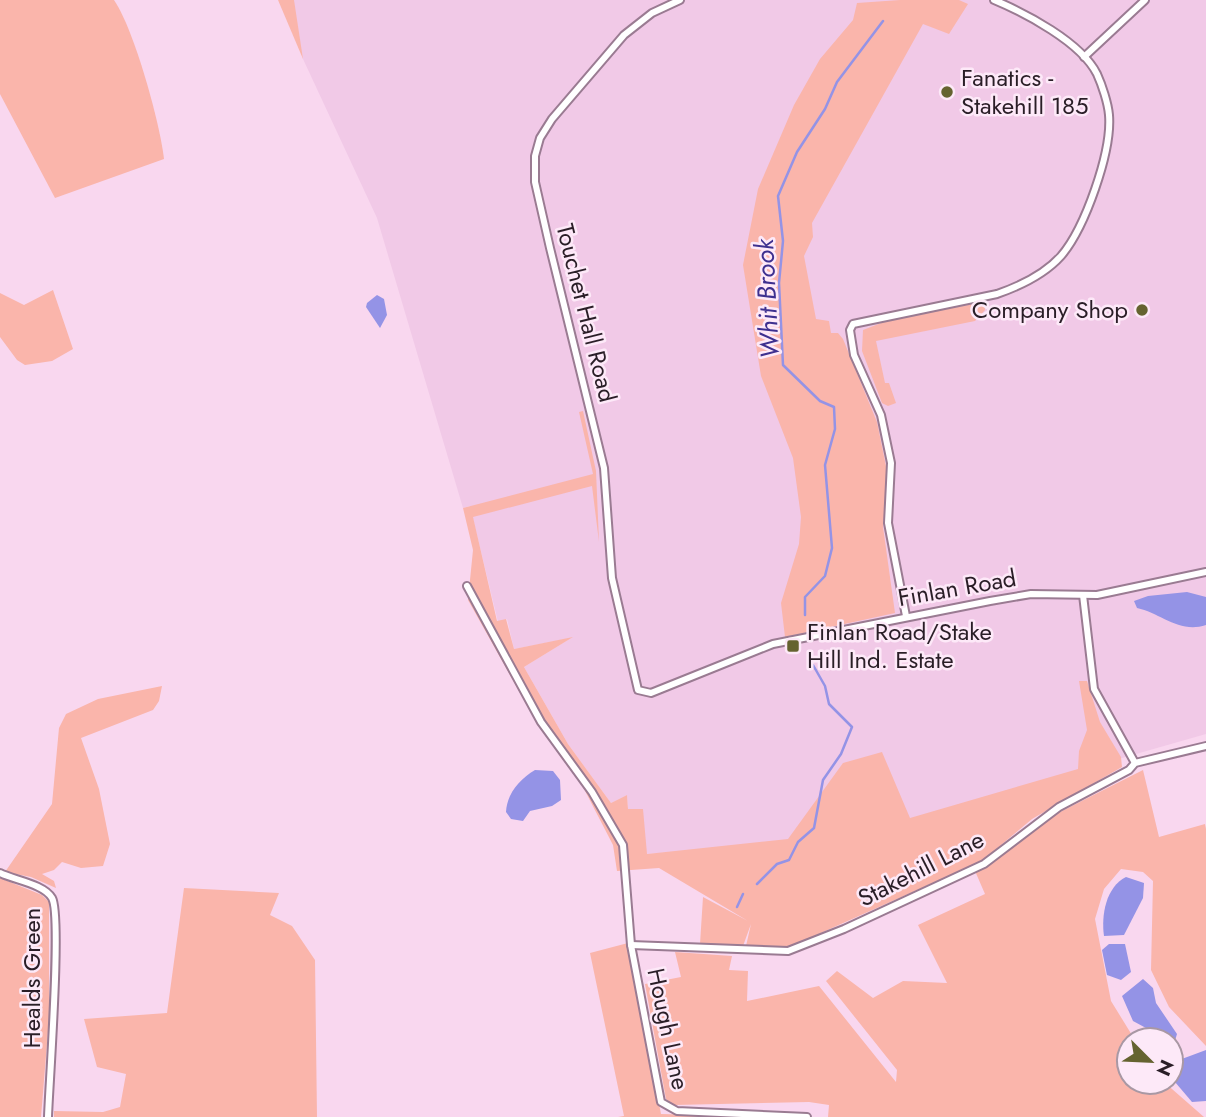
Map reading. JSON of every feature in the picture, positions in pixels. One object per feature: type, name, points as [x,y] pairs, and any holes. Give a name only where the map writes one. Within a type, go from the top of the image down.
[{"type":"street","name":"Touchet Hall Road","points":[[641,692],[636,686],[619,618],[612,578],[604,468],[535,182],[535,156],[540,138],[552,118],[624,35],[652,13],[680,0]]},
{"type":"street","points":[[906,616],[888,523],[891,463],[881,415],[854,355],[850,330],[853,324],[1006,291],[1033,278],[1059,258],[1078,228],[1099,172],[1108,135],[1109,113],[1097,74],[1084,57],[1028,14],[994,0]]},
{"type":"street","points":[[1084,57],[1145,0]]},
{"type":"street","name":"Finlan Road","points":[[641,692],[651,693],[773,644],[906,616],[1031,594],[1083,595],[1206,572]]},
{"type":"street","name":"Hough Lane","points":[[467,586],[541,722],[592,792],[623,845],[631,944],[661,1102],[677,1111],[807,1117]]},
{"type":"street","points":[[1083,595],[1094,688],[1135,763]]},
{"type":"street","name":"Stakehill Lane","points":[[631,944],[788,951],[844,929],[984,864],[1040,820],[1129,770],[1135,763],[1206,746]]},
{"type":"street","name":"Healds Green","points":[[0,873],[46,891],[54,900],[55,961],[48,1117]]},
{"type":"shaded area","points":[[0,0],[114,0],[130,32],[145,77],[164,159],[55,198],[0,94]]},
{"type":"shaded area","points":[[278,0],[294,0],[303,59]]},
{"type":"shaded area","points":[[288,0],[1206,0],[1206,734],[909,819],[882,753],[788,843],[647,854],[628,809],[627,795],[611,803],[568,744],[524,667],[571,638],[514,649],[507,619],[498,622],[470,506],[463,508],[377,218],[303,59]]},
{"type":"shaded area","points":[[959,0],[968,4],[949,34],[923,24],[812,223],[813,237],[804,256],[816,319],[829,321],[831,333],[838,333],[843,339],[877,422],[888,476],[883,527],[895,613],[785,637],[781,603],[799,544],[801,517],[793,458],[761,376],[743,265],[758,189],[794,105],[820,59],[853,20],[857,3]]},
{"type":"shaded area","points":[[53,290],[73,349],[52,361],[25,365],[17,360],[0,337],[0,293],[24,305]]},
{"type":"shaded area","points":[[377,295],[384,299],[387,315],[380,328],[366,307]]},
{"type":"shaded area","points":[[984,302],[985,310],[975,321],[876,341],[885,383],[889,383],[896,403],[888,406],[882,403],[862,351],[863,330],[889,320]]},
{"type":"shaded area","points":[[583,411],[596,471],[599,542],[592,486],[473,517],[497,621],[506,619],[514,649],[573,637],[524,667],[568,744],[611,803],[627,795],[628,809],[643,809],[647,854],[788,839],[843,763],[882,752],[910,818],[1078,769],[1079,751],[1087,730],[1079,681],[1087,681],[1100,722],[1121,757],[1122,767],[1032,819],[982,861],[785,949],[746,946],[751,924],[743,946],[700,944],[703,897],[748,921],[659,868],[617,871],[613,845],[582,785],[534,718],[468,600],[473,550],[463,508],[593,474],[579,412]]},
{"type":"shaded area","points":[[1187,592],[1206,597],[1206,625],[1179,625],[1137,608],[1134,601],[1148,596]]},
{"type":"shaded area","points":[[162,686],[159,701],[153,710],[81,738],[99,789],[110,844],[103,866],[81,868],[62,862],[54,870],[42,874],[54,881],[56,888],[31,877],[5,872],[52,804],[59,728],[66,714],[98,699]]},
{"type":"shaded area","points":[[535,770],[553,771],[560,780],[561,800],[552,806],[530,811],[523,821],[511,819],[506,812],[512,793],[519,782]]},
{"type":"shaded area","points":[[1143,770],[1159,837],[1205,824],[1206,1046],[1169,1007],[1151,970],[1153,881],[1143,872],[1121,869],[1104,889],[1095,919],[1111,1001],[1126,1026],[1115,1026],[1115,1096],[1180,1096],[1204,1117],[828,1117],[829,1105],[809,1102],[674,1105],[666,1099],[645,984],[681,977],[675,952],[732,956],[729,970],[748,971],[747,1001],[819,986],[896,1082],[897,1070],[826,981],[837,971],[873,998],[903,981],[947,983],[918,925],[985,894],[975,871],[990,864],[1054,815]]},
{"type":"shaded area","points":[[1126,877],[1144,883],[1143,898],[1124,935],[1104,936],[1106,902],[1114,887]]},
{"type":"shaded area","points":[[0,878],[42,895],[49,902],[49,1019],[41,1117],[0,1117]]},
{"type":"shaded area","points":[[184,888],[279,893],[270,915],[292,926],[315,960],[317,1117],[54,1117],[54,1111],[103,1112],[120,1107],[126,1074],[97,1067],[84,1019],[167,1013]]},
{"type":"shaded area","points":[[628,943],[661,1114],[783,1117],[618,1117],[624,1116],[590,953]]},
{"type":"shaded area","points":[[1109,944],[1125,944],[1131,972],[1121,980],[1107,975],[1102,950]]},
{"type":"shaded area","points":[[1143,979],[1153,988],[1156,1003],[1172,1026],[1142,1026],[1133,1021],[1122,996]]},
{"type":"shaded area","points":[[1206,1050],[1206,1101],[1192,1102],[1185,1094],[1185,1058]]},
{"type":"waterway","name":"Whit Brook","points":[[805,615],[805,597],[825,576],[832,548],[825,465],[835,429],[834,407],[820,401],[783,365],[779,283],[783,241],[778,196],[797,152],[825,109],[837,82],[883,21]]},
{"type":"waterway","name":"Whit Brook","points":[[757,884],[777,864],[789,860],[798,842],[814,828],[823,780],[841,754],[852,727],[829,704],[825,686],[813,665]]},
{"type":"waterway","name":"Whit Brook","points":[[737,907],[743,894]]},
{"type":"place","name":"Fanatics - Stakehill 185","points":[[947,92]]},
{"type":"place","name":"Company Shop","points":[[1142,310]]},
{"type":"place","name":"Finlan Road/Stake Hill Ind. Estate","points":[[793,646]]}]
